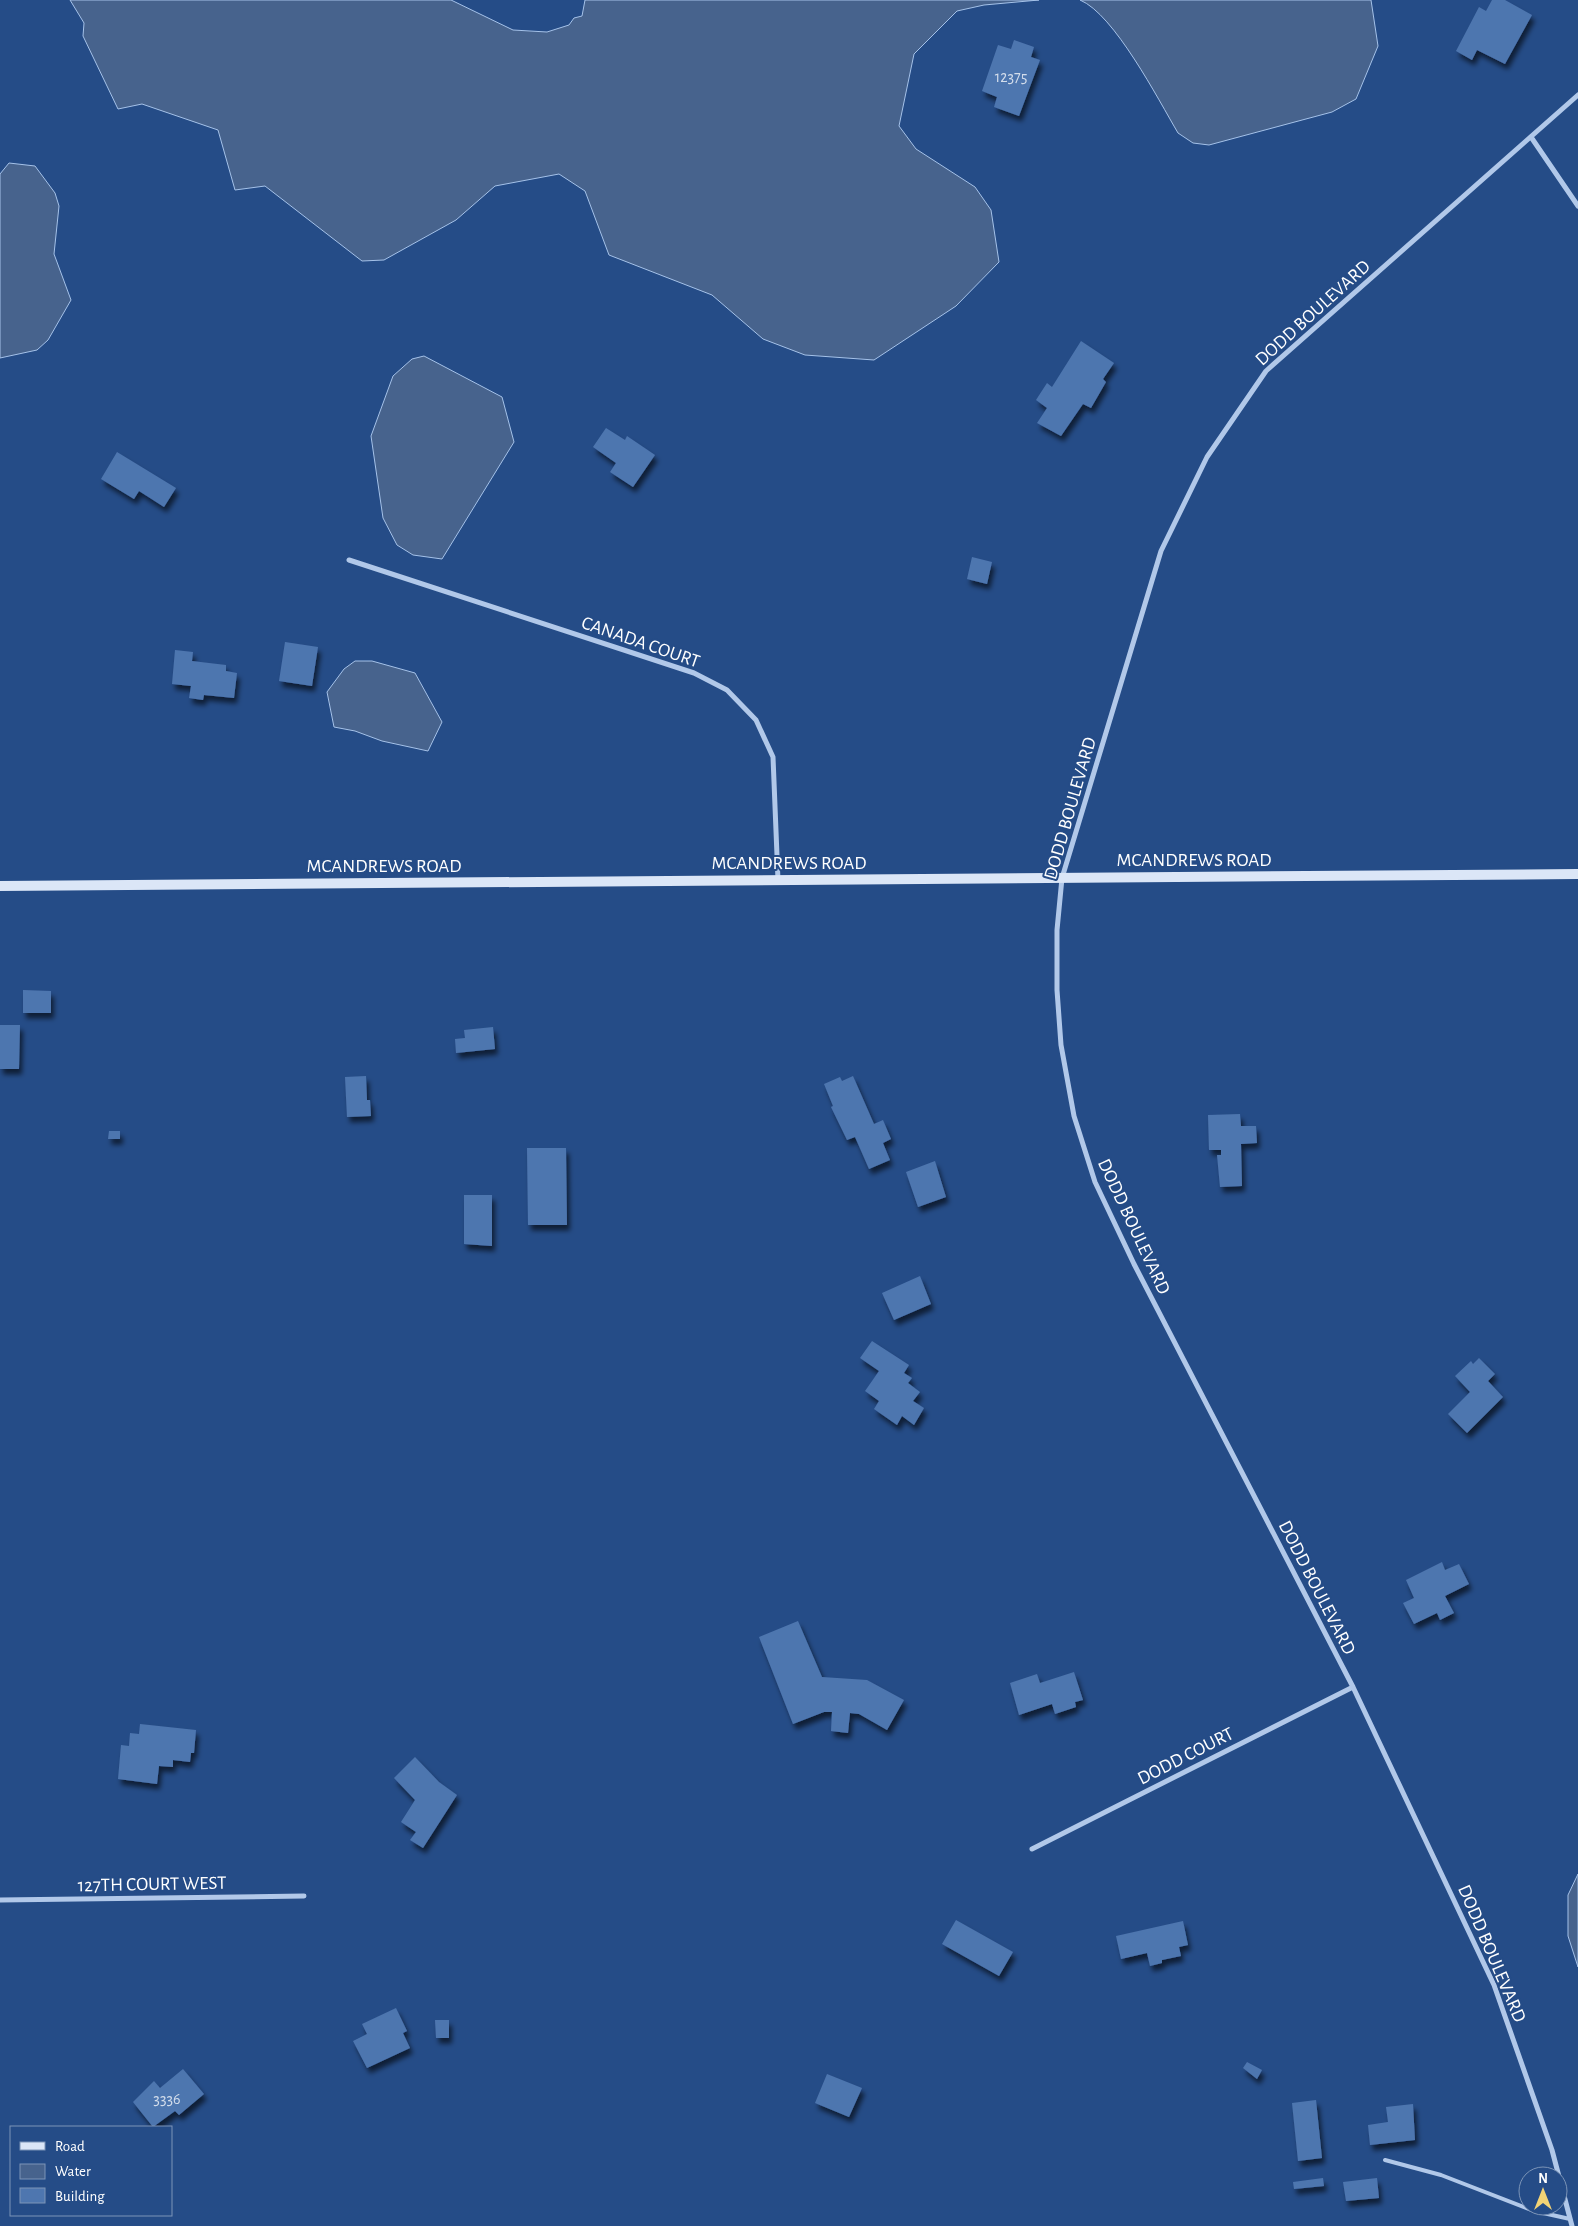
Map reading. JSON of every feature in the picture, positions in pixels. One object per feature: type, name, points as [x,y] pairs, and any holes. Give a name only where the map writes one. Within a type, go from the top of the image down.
[{"type":"main road","name":"MCANDREWS ROAD","points":[[0,886],[1578,874]]},
{"type":"street","name":"DODD BOULEVARD","points":[[1572,2226],[1552,2150],[1494,1985],[1353,1687],[1134,1264],[1095,1182],[1074,1116],[1061,1045],[1057,990],[1057,930],[1062,878],[1161,551],[1207,457],[1266,371],[1578,95]]},
{"type":"street","points":[[1530,137],[1578,206]]},
{"type":"street","name":"CANADA COURT","points":[[349,560],[694,673],[727,690],[756,720],[773,757],[778,880]]},
{"type":"street","name":"DODD COURT","points":[[1032,1850],[1353,1687]]},
{"type":"street","name":"127TH COURT WEST","points":[[0,1900],[304,1896]]},
{"type":"lane","points":[[1385,2160],[1441,2175],[1534,2211],[1570,2218]]},
{"type":"water","points":[[70,0],[451,0],[513,30],[547,32],[569,25],[574,18],[582,16],[585,0],[1039,0],[984,5],[957,11],[914,54],[899,126],[916,149],[975,187],[991,210],[999,262],[956,306],[874,360],[805,355],[763,339],[712,295],[609,255],[585,191],[559,174],[495,186],[456,220],[384,260],[362,261],[265,186],[235,190],[218,130],[142,104],[118,109],[83,36],[84,23]]},
{"type":"water","points":[[1080,0],[1371,0],[1378,46],[1356,99],[1332,112],[1209,145],[1193,143],[1178,133],[1121,39],[1093,8]]},
{"type":"water","points":[[9,163],[35,166],[55,193],[59,206],[54,254],[71,300],[48,340],[37,350],[0,358],[0,174]]},
{"type":"water","points":[[424,356],[502,397],[514,442],[442,559],[413,555],[397,545],[383,518],[371,436],[393,376],[412,359]]},
{"type":"water","points":[[355,661],[372,661],[415,673],[442,722],[428,751],[382,741],[355,731],[334,727],[327,692],[344,669]]},
{"type":"water","points":[[1578,1874],[1578,1967],[1568,1936],[1568,1895]]},
{"type":"building","points":[[1492,0],[1505,0],[1532,15],[1505,64],[1477,50],[1472,60],[1456,51],[1479,7],[1486,11]]},
{"type":"building","points":[[1014,40],[1034,47],[1031,57],[1040,60],[1019,116],[994,107],[997,97],[982,91],[998,45],[1011,49]]},
{"type":"building","points":[[1081,341],[1114,363],[1103,379],[1106,382],[1091,408],[1083,404],[1061,436],[1037,423],[1047,408],[1036,400],[1047,383],[1052,387]]},
{"type":"building","points":[[606,428],[625,440],[627,436],[655,455],[633,487],[610,472],[616,463],[593,447]]},
{"type":"building","points":[[117,452],[176,488],[164,507],[139,491],[134,499],[101,479]]},
{"type":"building","points":[[972,557],[992,562],[987,584],[967,579]]},
{"type":"building","points":[[285,642],[318,647],[312,686],[279,681]]},
{"type":"building","points":[[175,650],[193,652],[192,661],[226,665],[226,671],[237,673],[234,698],[204,695],[203,700],[189,698],[191,686],[172,684]]},
{"type":"building","points":[[23,990],[51,991],[51,1013],[23,1013]]},
{"type":"building","points":[[0,1025],[20,1025],[19,1069],[0,1069]]},
{"type":"building","points":[[493,1027],[495,1049],[456,1053],[455,1039],[465,1038],[464,1030]]},
{"type":"building","points":[[366,1076],[367,1100],[370,1100],[371,1116],[347,1117],[345,1077]]},
{"type":"building","points":[[853,1076],[874,1124],[883,1120],[891,1139],[883,1143],[890,1160],[869,1169],[855,1137],[847,1140],[831,1107],[833,1106],[824,1084],[840,1077],[842,1081]]},
{"type":"building","points":[[1240,1114],[1241,1126],[1256,1126],[1257,1143],[1241,1144],[1242,1186],[1220,1187],[1217,1155],[1221,1155],[1221,1150],[1209,1150],[1208,1115]]},
{"type":"building","points":[[109,1131],[120,1131],[120,1139],[108,1139]]},
{"type":"building","points":[[527,1148],[566,1148],[567,1225],[528,1225]]},
{"type":"building","points":[[935,1161],[946,1197],[918,1207],[906,1172]]},
{"type":"building","points":[[464,1195],[492,1195],[492,1246],[464,1244]]},
{"type":"building","points":[[920,1276],[931,1304],[894,1320],[882,1293]]},
{"type":"building","points":[[872,1341],[909,1365],[904,1373],[912,1378],[908,1383],[920,1392],[913,1401],[924,1408],[914,1425],[902,1416],[897,1425],[874,1409],[879,1401],[865,1391],[879,1371],[860,1358]]},
{"type":"building","points":[[1479,1358],[1495,1374],[1488,1381],[1503,1397],[1467,1433],[1448,1414],[1470,1392],[1455,1376],[1471,1361],[1473,1364]]},
{"type":"building","points":[[1442,1562],[1445,1570],[1459,1564],[1469,1584],[1445,1596],[1454,1613],[1440,1620],[1437,1613],[1414,1624],[1403,1603],[1414,1598],[1406,1580]]},
{"type":"building","points":[[798,1621],[822,1677],[867,1680],[904,1700],[887,1730],[859,1714],[850,1713],[848,1733],[831,1731],[832,1712],[824,1712],[793,1724],[759,1637]]},
{"type":"building","points":[[1074,1672],[1083,1700],[1075,1702],[1076,1707],[1055,1714],[1052,1704],[1019,1715],[1010,1683],[1037,1674],[1040,1683]]},
{"type":"building","points":[[140,1724],[196,1730],[194,1753],[191,1753],[190,1762],[173,1760],[173,1767],[159,1766],[157,1784],[118,1779],[121,1745],[129,1746],[130,1733],[139,1734]]},
{"type":"building","points":[[415,1757],[439,1782],[457,1795],[423,1848],[410,1840],[416,1832],[401,1822],[415,1800],[394,1778]]},
{"type":"building","points":[[956,1920],[1013,1952],[999,1976],[942,1944]]},
{"type":"building","points":[[1183,1921],[1188,1945],[1179,1947],[1181,1956],[1162,1960],[1162,1963],[1150,1966],[1147,1953],[1121,1959],[1116,1936]]},
{"type":"building","points":[[396,2008],[407,2031],[403,2033],[410,2048],[367,2068],[353,2041],[367,2034],[362,2024]]},
{"type":"building","points":[[435,2020],[449,2020],[449,2038],[436,2038]]},
{"type":"building","points":[[1247,2062],[1262,2070],[1257,2079],[1243,2068]]},
{"type":"building","points":[[183,2069],[204,2094],[179,2115],[175,2111],[152,2126],[133,2102],[154,2081],[160,2088]]},
{"type":"building","points":[[827,2074],[862,2088],[849,2117],[815,2103]]},
{"type":"building","points":[[1316,2100],[1322,2158],[1298,2161],[1292,2103]]},
{"type":"building","points":[[1413,2104],[1415,2140],[1370,2145],[1368,2125],[1388,2122],[1386,2107]]},
{"type":"building","points":[[1323,2178],[1324,2186],[1294,2189],[1293,2182]]},
{"type":"building","points":[[1377,2178],[1379,2198],[1346,2201],[1343,2182]]}]
